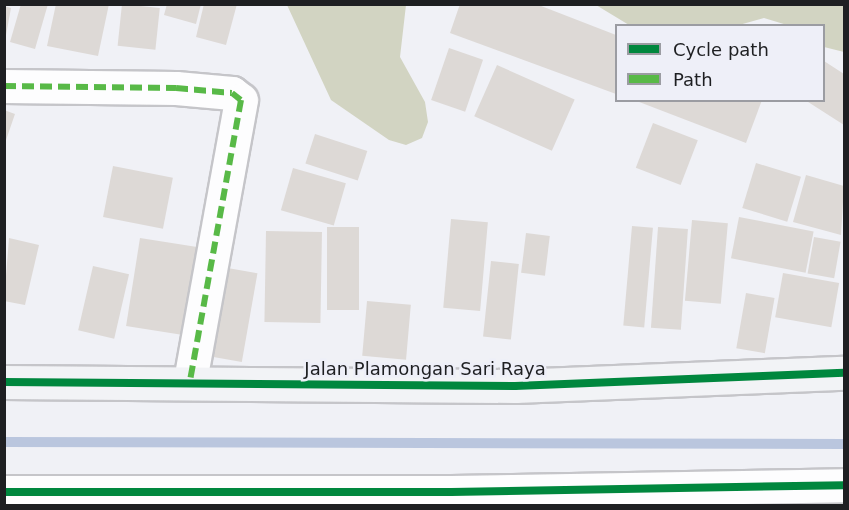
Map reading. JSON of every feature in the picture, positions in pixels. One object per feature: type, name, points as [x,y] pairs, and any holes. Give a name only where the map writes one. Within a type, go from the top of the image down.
[{"type":"street","points":[[4,86],[176,88],[232,93],[241,100],[190,381]]},
{"type":"street","name":"Jalan Plamongan Sari Raya","points":[[4,382],[190,381],[515,386],[844,373]]},
{"type":"street","points":[[4,492],[451,492],[844,485]]},
{"type":"green space","points":[[287,5],[406,5],[400,57],[425,102],[428,122],[422,138],[406,145],[389,140],[331,100]]},
{"type":"green space","points":[[596,5],[844,5],[844,52],[825,47],[825,24],[784,24],[764,18],[743,24],[627,24]]},
{"type":"building","points":[[21,4],[48,4],[35,49],[10,42]]},
{"type":"building","points":[[56,4],[109,4],[98,56],[47,46]]},
{"type":"building","points":[[122,4],[160,8],[155,50],[118,46]]},
{"type":"building","points":[[167,4],[201,4],[196,24],[164,15]]},
{"type":"building","points":[[204,4],[237,4],[226,45],[196,37]]},
{"type":"building","points":[[460,4],[536,4],[615,35],[615,94],[450,33]]},
{"type":"building","points":[[4,6],[11,8],[6,35],[4,35]]},
{"type":"building","points":[[449,48],[483,60],[465,112],[431,100]]},
{"type":"building","points":[[825,62],[844,74],[844,125],[808,102],[825,102]]},
{"type":"building","points":[[497,65],[575,100],[552,151],[474,116]]},
{"type":"building","points":[[639,102],[761,102],[746,143]]},
{"type":"building","points":[[4,110],[15,114],[5,143],[4,143]]},
{"type":"building","points":[[653,123],[698,140],[681,185],[636,168]]},
{"type":"building","points":[[315,134],[367,151],[358,180],[305,163]]},
{"type":"building","points":[[756,163],[801,177],[787,222],[742,208]]},
{"type":"building","points":[[113,166],[173,178],[163,229],[103,217]]},
{"type":"building","points":[[293,168],[346,183],[334,225],[281,210]]},
{"type":"building","points":[[806,175],[844,186],[841,235],[793,222]]},
{"type":"building","points":[[739,217],[814,232],[806,273],[731,258]]},
{"type":"building","points":[[451,219],[488,222],[480,311],[443,308]]},
{"type":"building","points":[[692,220],[728,223],[721,304],[685,301]]},
{"type":"building","points":[[632,226],[653,228],[644,327],[623,326]]},
{"type":"building","points":[[327,227],[359,227],[359,310],[327,310]]},
{"type":"building","points":[[658,227],[688,229],[681,330],[651,328]]},
{"type":"building","points":[[266,231],[322,232],[320,323],[264,322]]},
{"type":"building","points":[[526,233],[550,236],[545,276],[521,273]]},
{"type":"building","points":[[814,237],[841,242],[834,278],[808,273]]},
{"type":"building","points":[[9,238],[39,245],[25,305],[4,301]]},
{"type":"building","points":[[140,238],[208,249],[194,337],[126,326]]},
{"type":"building","points":[[491,261],[519,264],[511,340],[483,337]]},
{"type":"building","points":[[93,266],[129,274],[114,339],[78,330]]},
{"type":"building","points":[[222,267],[257,273],[242,362],[206,356]]},
{"type":"building","points":[[783,273],[839,283],[831,327],[775,317]]},
{"type":"building","points":[[746,293],[775,298],[765,353],[736,348]]},
{"type":"building","points":[[367,301],[411,305],[406,360],[362,356]]},
{"type":"waterway","points":[[4,442],[844,444]]},
{"type":"marked path","points":[[4,86],[176,88],[232,93],[241,100],[190,381]]},
{"type":"cycle path","points":[[4,382],[515,386],[844,373]]},
{"type":"cycle path","points":[[4,492],[451,492],[844,485]]}]
